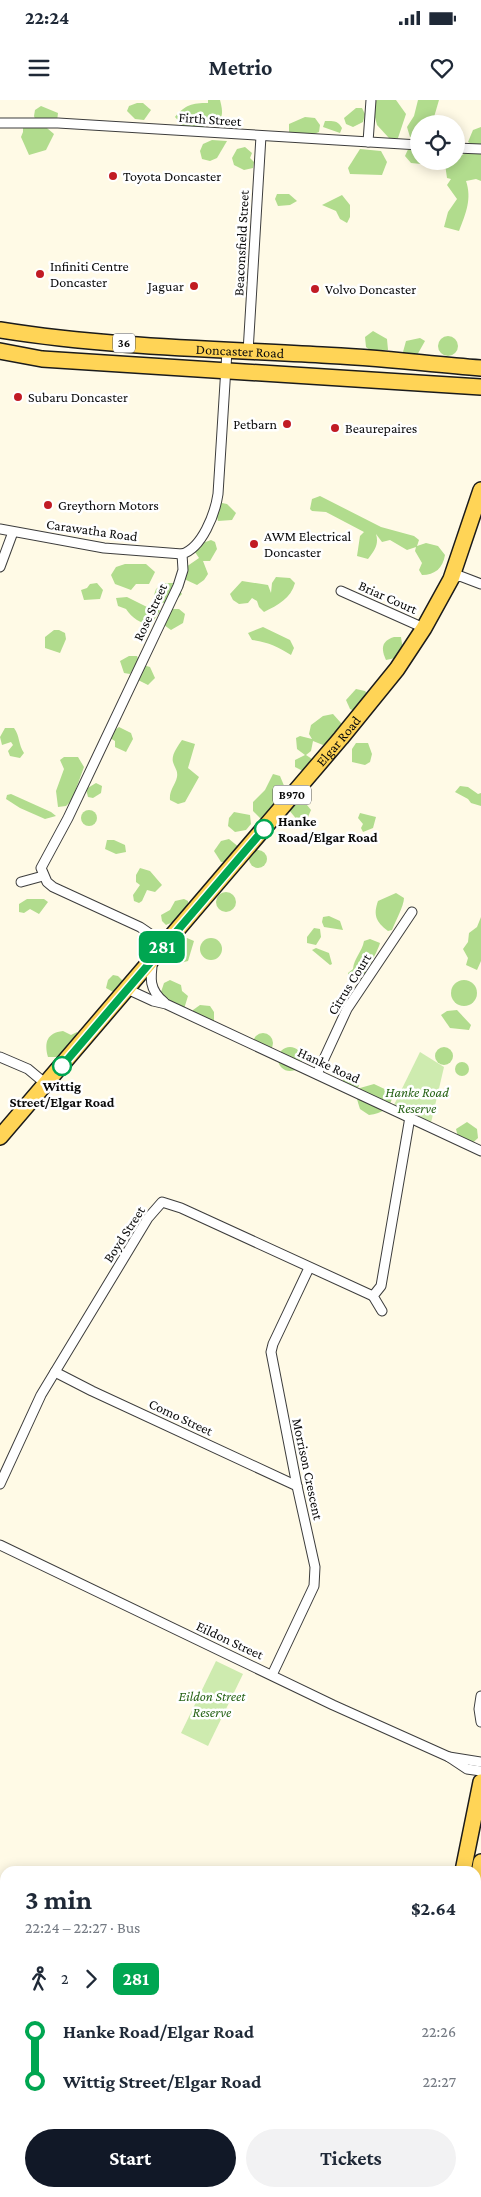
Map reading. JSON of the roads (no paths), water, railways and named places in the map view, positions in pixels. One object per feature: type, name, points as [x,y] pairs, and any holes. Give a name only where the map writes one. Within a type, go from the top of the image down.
[{"type":"main road","name":"Doncaster Road","points":[[0,330],[38,336],[248,352],[324,355],[481,368]]},
{"type":"main road","name":"Doncaster Road","points":[[0,351],[42,359],[481,388]]},
{"type":"main road","points":[[248,352],[248,373]]},
{"type":"main road","points":[[466,386],[481,395]]},
{"type":"main road","name":"Elgar Road","points":[[0,1137],[370,703],[458,579],[459,560],[481,490]]},
{"type":"main road","name":"Elgar Road","points":[[459,560],[481,522]]},
{"type":"main road","points":[[464,1866],[481,1782]]},
{"type":"street","points":[[368,142],[371,100]]},
{"type":"street","name":"Firth Street","points":[[0,123],[58,123],[410,144]]},
{"type":"street","name":"Beaconsfield Street","points":[[248,352],[262,136]]},
{"type":"street","points":[[465,148],[481,149]]},
{"type":"street","points":[[182,554],[197,545],[217,502],[227,350]]},
{"type":"street","name":"Carawatha Road","points":[[0,529],[104,548],[182,554]]},
{"type":"street","points":[[0,567],[13,532]]},
{"type":"street","name":"Rose Street","points":[[43,876],[41,868],[44,859],[68,818],[180,582],[183,570],[182,554]]},
{"type":"street","points":[[458,579],[481,584]]},
{"type":"street","name":"Briar Court","points":[[341,591],[424,628]]},
{"type":"street","points":[[21,882],[43,876],[53,887],[140,927],[165,944]]},
{"type":"street","name":"Citrus Court","points":[[317,1074],[347,1009],[412,912]]},
{"type":"street","name":"Hanke Road","points":[[154,958],[151,985],[157,996],[166,1004]]},
{"type":"street","name":"Hanke Road","points":[[127,989],[166,1004],[481,1151]]},
{"type":"street","points":[[0,1057],[28,1069],[46,1084]]},
{"type":"street","points":[[382,1311],[373,1296],[382,1286],[410,1117]]},
{"type":"street","name":"Boyd Street","points":[[1,1481],[41,1395],[148,1218],[162,1202],[181,1208],[373,1296]]},
{"type":"street","name":"Morrison Crescent","points":[[272,1675],[314,1586],[315,1567],[297,1486],[272,1352],[273,1344],[309,1268]]},
{"type":"street","name":"Como Street","points":[[56,1372],[92,1391],[297,1486]]},
{"type":"street","name":"Eildon Street","points":[[0,1545],[449,1757],[467,1769],[481,1771]]},
{"type":"street","points":[[481,1696],[479,1709],[481,1722]]},
{"type":"street","name":"Eildon Street","points":[[449,1757],[481,1762]]},
{"type":"place","name":"Toyota Doncaster","points":[[113,176]]},
{"type":"place","name":"Infiniti Centre Doncaster","points":[[40,274]]},
{"type":"place","name":"Jaguar","points":[[194,286]]},
{"type":"place","name":"Volvo Doncaster","points":[[315,289]]},
{"type":"place","name":"Subaru Doncaster","points":[[18,397]]},
{"type":"place","name":"Petbarn","points":[[287,424]]},
{"type":"place","name":"Beaurepaires","points":[[335,428]]},
{"type":"place","name":"Greythorn Motors","points":[[48,505]]},
{"type":"place","name":"AWM Electrical Doncaster","points":[[254,544]]},
{"type":"place","name":"Hanke Road/Elgar Road","points":[[264,829]]},
{"type":"place","name":"Wittig Street/Elgar Road","points":[[62,1066]]},
{"type":"park label","name":"Hanke Road Reserve","points":[[417,1100]]},
{"type":"park label","name":"Eildon Street Reserve","points":[[212,1704]]}]
